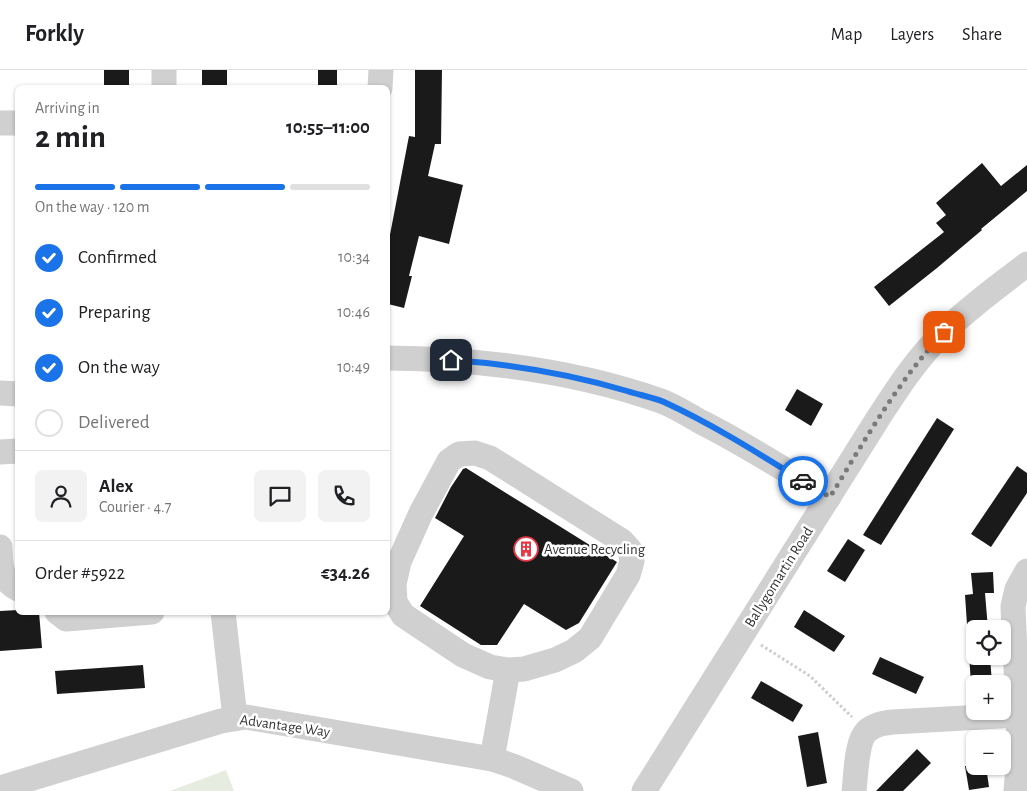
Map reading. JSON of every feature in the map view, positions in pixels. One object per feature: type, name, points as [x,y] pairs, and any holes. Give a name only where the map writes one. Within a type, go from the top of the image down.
[{"type":"street","points":[[164,70],[164,85]]},
{"type":"street","points":[[380,85],[381,70]]},
{"type":"street","points":[[0,122],[15,122]]},
{"type":"street","name":"Ballygomartin Road","points":[[644,791],[893,396],[922,356],[953,324],[1027,264]]},
{"type":"street","points":[[390,358],[435,358],[482,362],[550,372],[608,385],[662,402],[722,432],[830,497]]},
{"type":"street","points":[[0,393],[15,394]]},
{"type":"street","points":[[0,452],[15,451]]},
{"type":"street","points":[[475,453],[490,458],[622,541],[630,550],[632,561],[628,575],[590,638],[574,651],[555,660],[524,669],[508,670],[490,667],[463,655],[403,615],[395,602],[394,584],[399,562],[421,513],[449,462],[459,454],[475,453]]},
{"type":"street","points":[[0,548],[2,574],[7,583],[15,587]]},
{"type":"street","points":[[1016,791],[1023,766],[1018,715],[1013,606],[1018,589],[1027,571]]},
{"type":"street","points":[[62,615],[66,618],[109,615]]},
{"type":"street","points":[[223,615],[235,718]]},
{"type":"street","points":[[492,759],[508,670]]},
{"type":"street","points":[[854,791],[860,742],[866,731],[878,724],[1018,715]]},
{"type":"street","name":"Advantage Way","points":[[0,788],[235,718],[246,718],[492,759],[571,791]]},
{"type":"path","points":[[764,647],[810,676],[850,716]]},
{"type":"shaded area","points":[[226,770],[234,791],[170,791]]},
{"type":"building","points":[[104,70],[129,70],[129,85],[104,85]]},
{"type":"building","points":[[202,70],[227,70],[227,85],[202,85]]},
{"type":"building","points":[[318,70],[337,70],[337,85],[318,85]]},
{"type":"building","points":[[415,70],[442,70],[441,144],[435,144],[428,176],[463,185],[449,244],[419,236],[409,276],[412,276],[404,308],[390,304],[390,235],[409,136],[415,137]]},
{"type":"building","points":[[982,163],[1001,186],[1027,165],[1027,191],[937,268],[889,306],[874,287],[944,232],[936,223],[946,215],[936,203]]},
{"type":"building","points":[[797,389],[823,404],[811,426],[785,410]]},
{"type":"building","points":[[937,418],[954,429],[881,545],[863,535]]},
{"type":"building","points":[[1017,466],[1027,473],[1027,493],[991,547],[971,534]]},
{"type":"building","name":"Avenue Recycling","points":[[466,468],[617,562],[579,623],[566,630],[524,604],[497,645],[481,645],[420,606],[464,536],[435,518],[451,487],[463,469]]},
{"type":"building","points":[[848,539],[865,550],[845,582],[827,571]]},
{"type":"building","points":[[993,572],[994,593],[985,593],[987,620],[967,620],[965,595],[973,594],[971,573]]},
{"type":"building","points":[[15,610],[15,615],[39,615],[42,648],[0,651],[0,611]]},
{"type":"building","points":[[804,610],[845,636],[834,652],[794,627]]},
{"type":"building","points":[[880,657],[924,677],[916,694],[872,674]]},
{"type":"building","points":[[143,665],[145,688],[57,694],[55,671]]},
{"type":"building","points":[[970,665],[991,665],[991,675],[970,675]]},
{"type":"building","points":[[761,681],[803,705],[793,722],[751,698]]},
{"type":"building","points":[[818,732],[827,783],[807,787],[798,736]]},
{"type":"building","points":[[917,749],[931,763],[903,791],[876,791]]},
{"type":"building","points":[[966,775],[987,775],[989,787],[969,790]]},
{"type":"way so far","points":[[803,481],[830,497],[899,388],[922,356],[944,332]]},
{"type":"place","name":"Avenue Recycling","points":[[526,549]]},
{"type":"route","points":[[451,360],[482,362],[550,372],[608,385],[662,402],[722,432],[803,481]]}]
